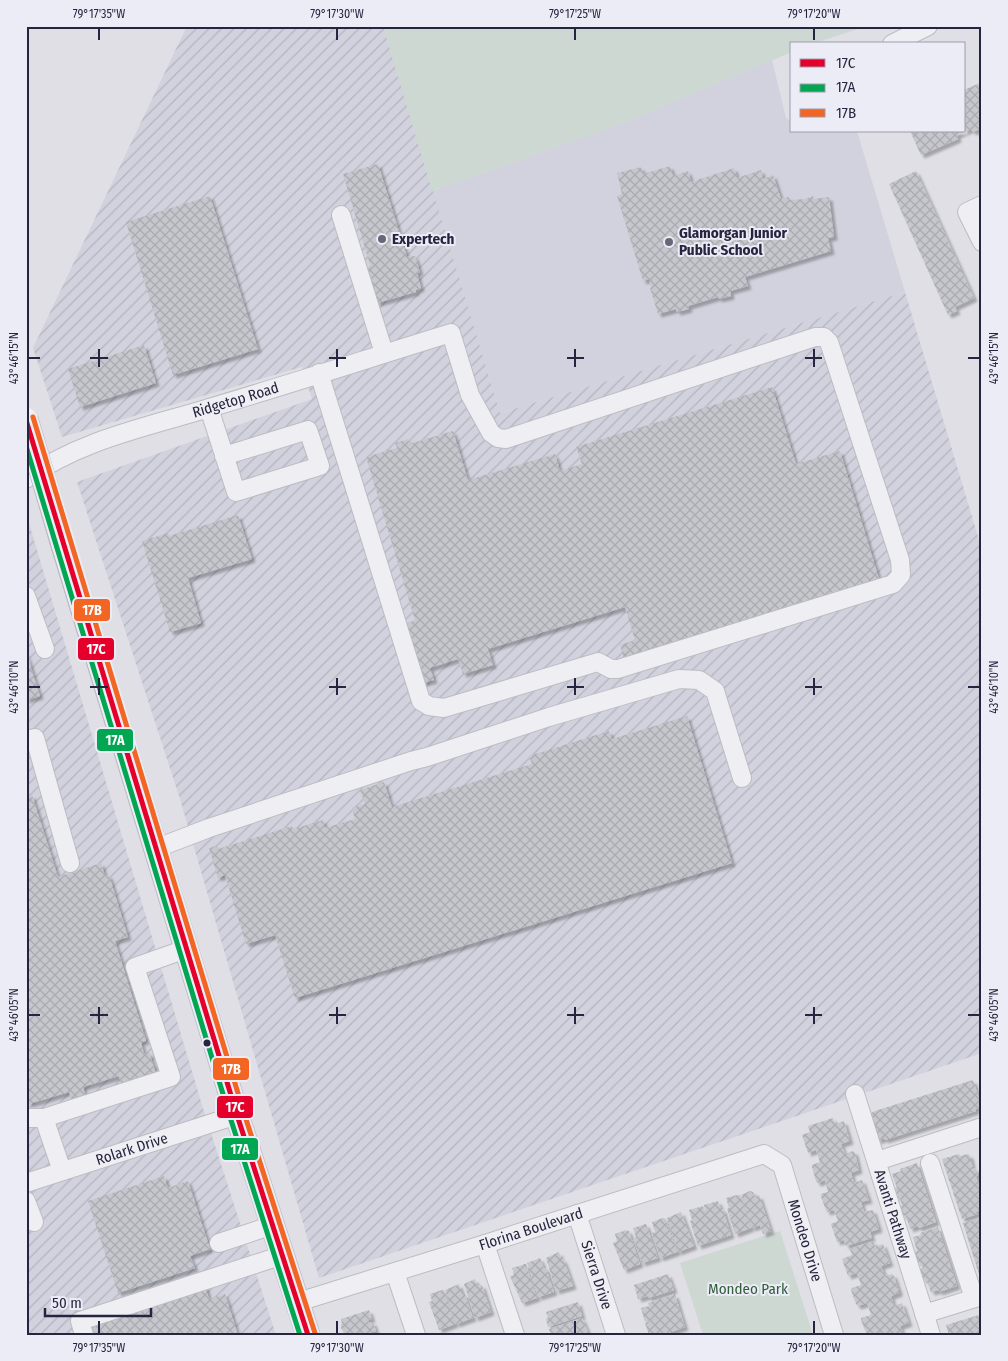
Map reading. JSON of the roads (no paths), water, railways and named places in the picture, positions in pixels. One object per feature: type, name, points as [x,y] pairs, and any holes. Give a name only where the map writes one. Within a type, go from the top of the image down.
[{"type":"main road","points":[[26,419],[237,1115],[308,1335]]},
{"type":"street","points":[[896,42],[928,26]]},
{"type":"street","points":[[982,205],[967,212],[982,242]]},
{"type":"street","points":[[341,215],[384,353]]},
{"type":"street","name":"Ridgetop Road","points":[[26,479],[59,458],[137,429],[210,408],[319,373],[451,333],[470,394],[491,433],[498,438],[506,439],[815,337],[824,337],[829,342],[894,541],[900,560],[901,575],[893,584],[618,669],[611,669],[598,662],[444,708],[429,706],[421,701],[319,373]]},
{"type":"street","points":[[210,408],[224,456],[236,492],[320,466],[308,430],[224,456]]},
{"type":"street","points":[[26,596],[44,649]]},
{"type":"street","points":[[156,848],[209,828],[402,764],[549,717],[679,679],[699,680],[715,691],[742,778]]},
{"type":"street","points":[[26,740],[35,738],[70,863]]},
{"type":"street","points":[[26,1118],[44,1118],[171,1077],[135,967],[186,949]]},
{"type":"street","name":"Avanti Pathway","points":[[855,1094],[931,1335]]},
{"type":"street","name":"Rolark Drive","points":[[26,1183],[237,1115]]},
{"type":"street","points":[[44,1118],[62,1171]]},
{"type":"street","points":[[877,1161],[982,1127]]},
{"type":"street","name":"Florina Boulevard","points":[[298,1302],[764,1154]]},
{"type":"street","name":"Mondeo Drive","points":[[764,1154],[782,1165],[834,1335]]},
{"type":"street","points":[[924,1314],[978,1297],[930,1163]]},
{"type":"street","points":[[26,1201],[34,1222]]},
{"type":"street","name":"Sierra Drive","points":[[577,1214],[616,1335]]},
{"type":"street","points":[[219,1243],[273,1225]]},
{"type":"street","points":[[485,1244],[515,1335]]},
{"type":"street","points":[[84,1335],[80,1322],[283,1256]]},
{"type":"street","points":[[395,1272],[416,1335]]},
{"type":"place","name":"Expertech","points":[[382,239]]},
{"type":"place","name":"Glamorgan Junior Public School","points":[[669,242]]},
{"type":"park label","name":"Mondeo Park","points":[[748,1289]]}]
